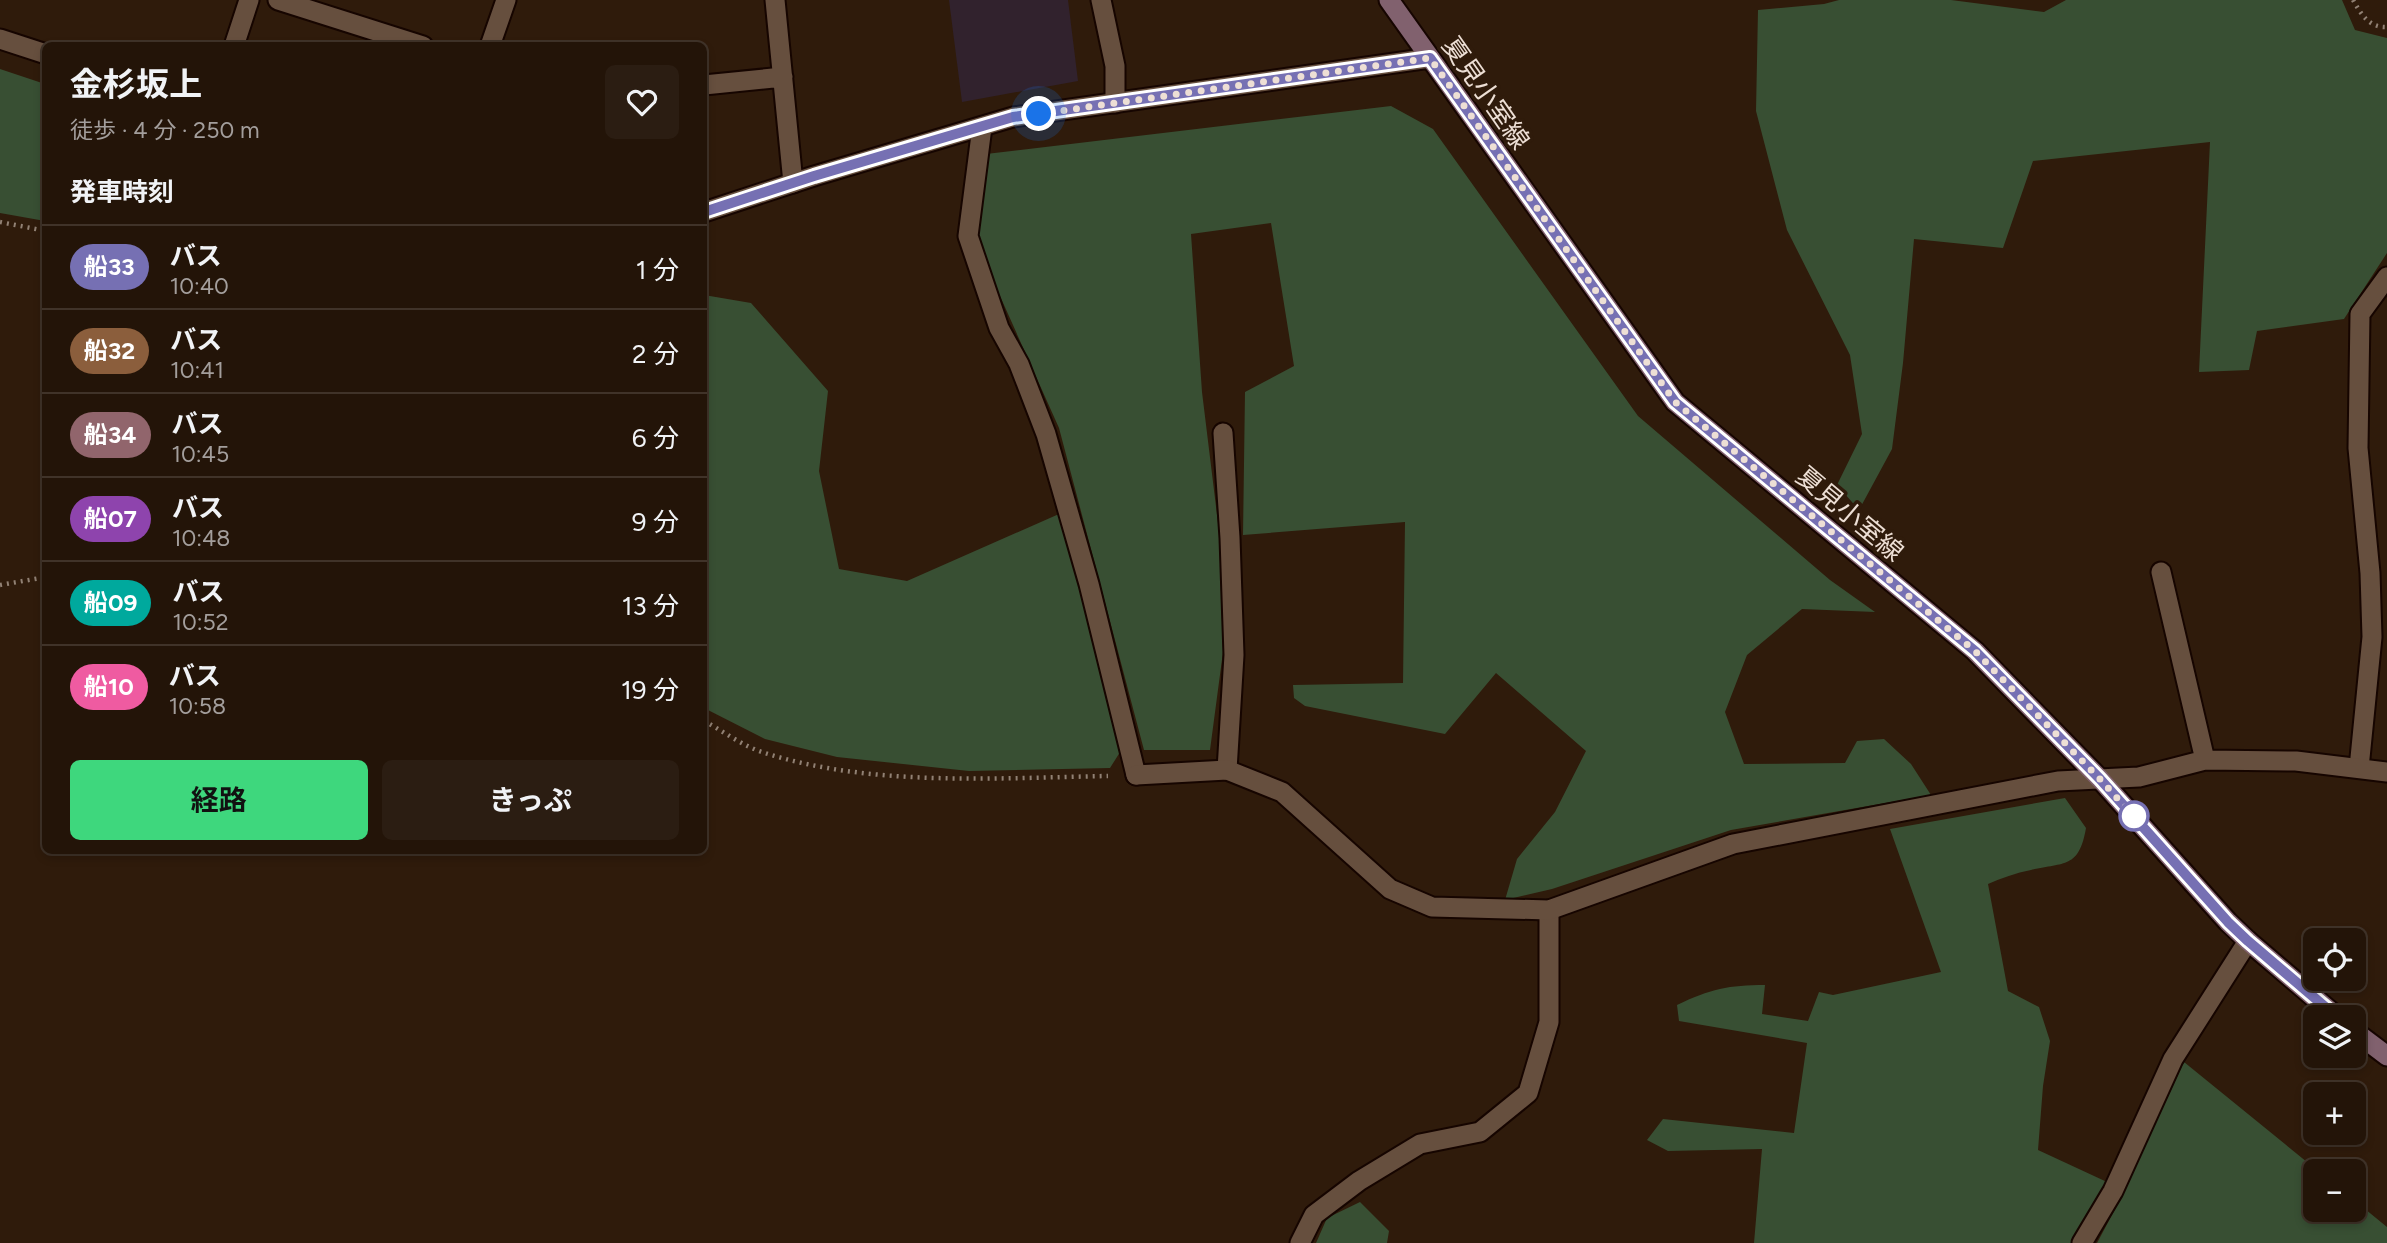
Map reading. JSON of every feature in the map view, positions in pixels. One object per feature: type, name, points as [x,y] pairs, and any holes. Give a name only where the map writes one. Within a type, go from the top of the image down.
[{"type":"main road","name":"夏見小室線","points":[[1389,0],[1675,402],[1975,651],[2100,779],[2248,941],[2323,1005]]},
{"type":"main road","points":[[2366,1040],[2387,1056]]},
{"type":"street","points":[[235,42],[249,0]]},
{"type":"street","points":[[278,0],[410,42]]},
{"type":"street","points":[[491,42],[506,0]]},
{"type":"street","points":[[775,0],[793,183]]},
{"type":"street","points":[[1101,0],[1115,66],[1115,103]]},
{"type":"street","points":[[0,39],[42,53]]},
{"type":"street","points":[[707,211],[1013,117],[1430,58]]},
{"type":"street","points":[[707,85],[783,77]]},
{"type":"street","points":[[982,127],[968,236],[999,328],[1019,363],[1046,434],[1089,584],[1136,775],[1227,770],[1282,792],[1390,889],[1432,907],[1549,910],[1733,844],[2058,781],[2139,777],[2205,760],[2297,761],[2387,772]]},
{"type":"street","points":[[2359,768],[2372,637],[2370,573],[2358,448],[2360,314],[2387,277]]},
{"type":"street","points":[[1223,433],[1234,654],[1227,770]]},
{"type":"street","points":[[2161,572],[2205,760]]},
{"type":"street","points":[[1300,1243],[1314,1216],[1359,1181],[1420,1144],[1480,1132],[1528,1093],[1549,1022],[1549,910]]},
{"type":"street","points":[[2082,1243],[2113,1191],[2174,1059],[2248,941]]},
{"type":"path","points":[[2353,0],[2364,20],[2382,28],[2387,27]]},
{"type":"path","points":[[0,222],[42,230]]},
{"type":"path","points":[[0,585],[42,578]]},
{"type":"path","points":[[707,723],[763,753],[840,772],[971,779],[1136,775]]},
{"type":"shaded area","points":[[949,0],[1068,0],[1078,81],[962,102]]},
{"type":"green space","points":[[1839,0],[1951,0],[2044,12],[2066,0],[2342,0],[2355,30],[2387,38],[2387,253],[2344,319],[2257,331],[2249,370],[2199,372],[2210,142],[2033,161],[2003,248],[1914,239],[1892,449],[1859,510],[1837,485],[1862,434],[1850,355],[1787,230],[1756,111],[1758,10],[1824,4]]},
{"type":"green space","points":[[0,69],[42,83],[42,220],[0,213]]},
{"type":"green space","points":[[1391,106],[1433,129],[1638,416],[1830,580],[1875,612],[1802,609],[1747,655],[1725,712],[1744,764],[1845,763],[1857,741],[1884,739],[1911,764],[1931,795],[1731,830],[1552,889],[1505,900],[1517,859],[1555,812],[1586,751],[1496,673],[1445,734],[1305,706],[1294,698],[1293,685],[1403,683],[1405,522],[1243,535],[1245,392],[1294,366],[1271,223],[1191,234],[1202,392],[1219,531],[1223,652],[1210,750],[1144,750],[1059,428],[974,238],[986,154]]},
{"type":"green space","points":[[707,296],[751,303],[828,391],[819,471],[839,569],[907,581],[1059,514],[1122,749],[1110,768],[969,771],[837,757],[765,739],[707,710]]},
{"type":"green space","points":[[2065,798],[2086,828],[2079,851],[2074,857],[2061,864],[2020,873],[1988,884],[2008,991],[2039,1007],[2050,1041],[2038,1150],[2107,1182],[2073,1243],[1754,1243],[1762,1149],[1668,1151],[1647,1140],[1663,1119],[1794,1133],[1807,1043],[1679,1021],[1677,1005],[1720,989],[1765,985],[1762,1014],[1808,1021],[1819,992],[1833,995],[1941,972],[1890,829]]},
{"type":"green space","points":[[2184,1062],[2303,1159],[2303,1222],[2366,1222],[2366,1210],[2387,1227],[2387,1243],[2097,1243],[2121,1198]]},
{"type":"green space","points":[[1360,1202],[1389,1231],[1387,1243],[1316,1243],[1327,1218]]},
{"type":"bus line","name":"船33","points":[[707,211],[1013,117],[1430,58],[1675,402],[1975,651],[2100,779],[2228,922],[2323,1005]]},
{"type":"route","points":[[1039,114],[1430,58],[1675,402],[1975,651],[2137,820],[2134,816]]}]
